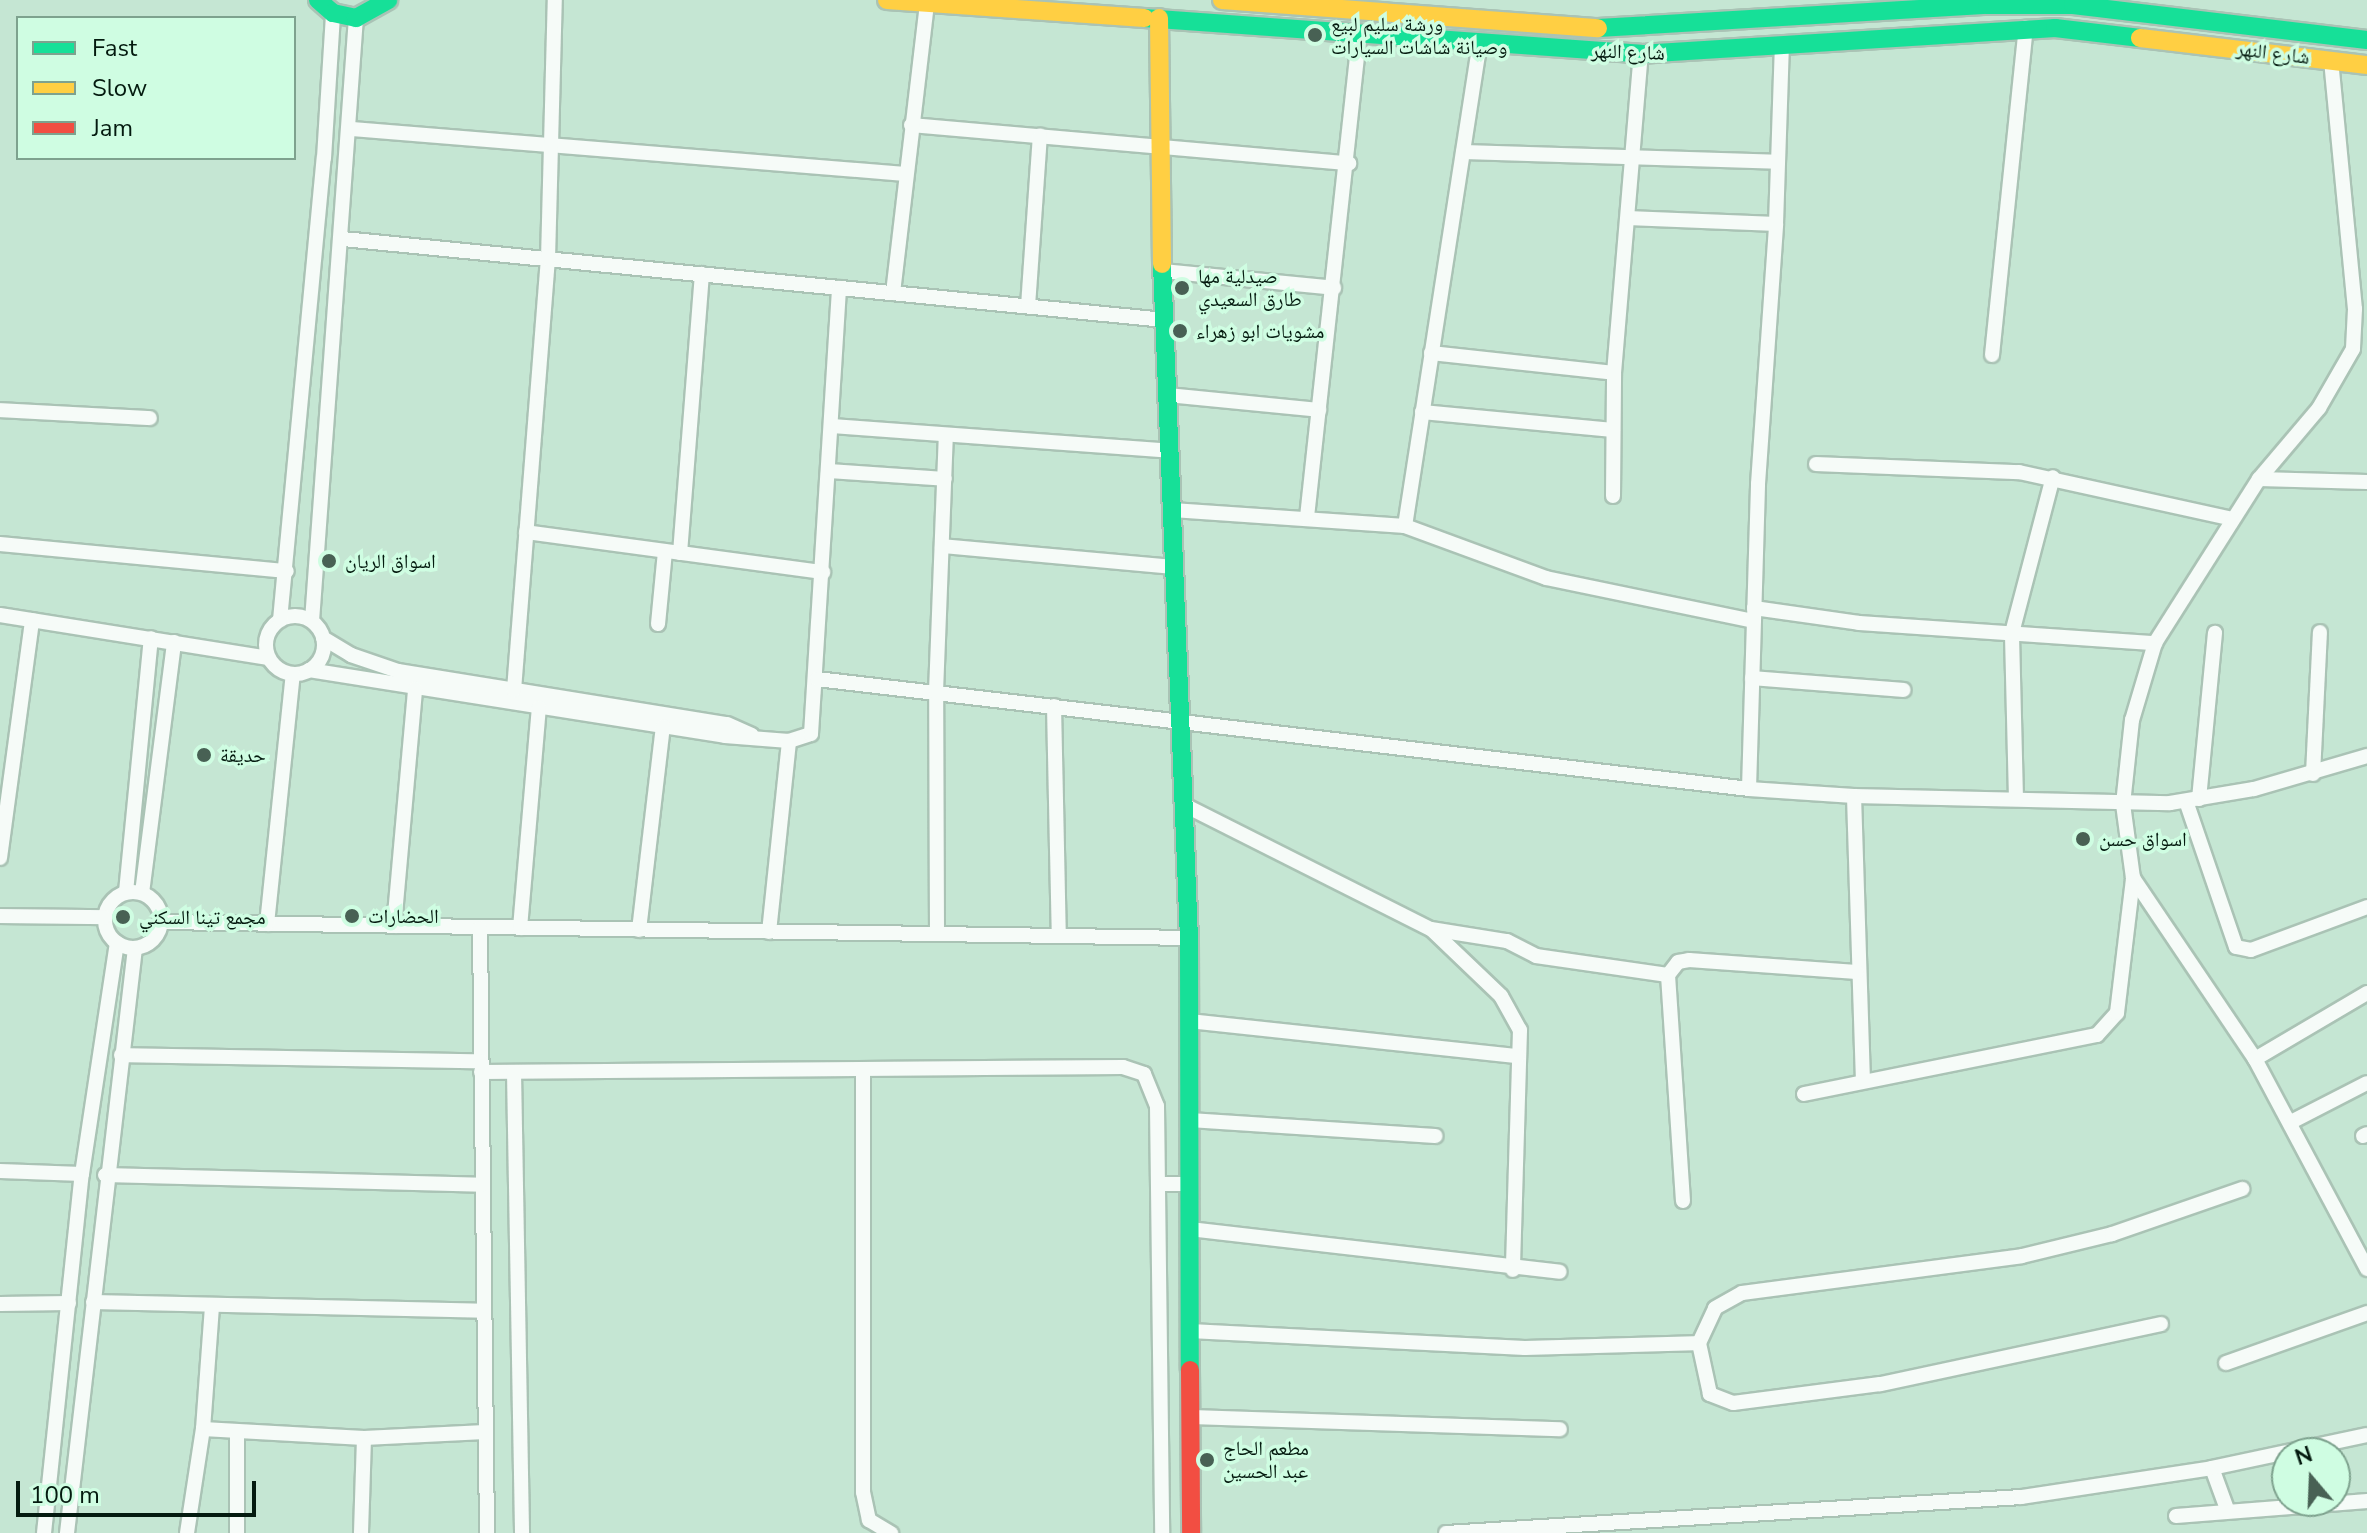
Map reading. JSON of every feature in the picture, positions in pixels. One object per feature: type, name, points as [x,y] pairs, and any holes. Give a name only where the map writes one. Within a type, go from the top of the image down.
[{"type":"main road","points":[[318,0],[333,13],[356,18],[388,0]]},
{"type":"main road","name":"شارع النهر","points":[[887,0],[1641,54],[1782,47],[2026,28],[2090,30],[2367,65]]},
{"type":"main road","name":"شارع النهر","points":[[1222,0],[1559,26],[1709,28],[2030,4],[2117,8],[2367,40]]},
{"type":"main road","points":[[1159,18],[1158,144],[1162,271],[1183,720],[1189,938],[1191,1533]]},
{"type":"main road","points":[[1555,48],[1559,26]]},
{"type":"street","points":[[514,690],[548,259],[555,0]]},
{"type":"street","points":[[893,293],[927,3]]},
{"type":"street","points":[[269,658],[268,636],[280,620],[287,571],[333,13]]},
{"type":"street","points":[[356,18],[352,129],[312,621],[323,638],[382,667],[727,724],[752,735]]},
{"type":"street","points":[[1992,355],[2026,28]]},
{"type":"street","points":[[1307,517],[1349,163],[1360,33]]},
{"type":"street","points":[[1405,526],[1480,42]]},
{"type":"street","points":[[1749,789],[1754,614],[1776,224],[1782,47]]},
{"type":"street","points":[[1613,496],[1614,373],[1641,54]]},
{"type":"street","points":[[1804,1094],[2097,1035],[2117,1013],[2133,878],[2123,804],[2132,720],[2155,643],[2259,479],[2319,408],[2360,349],[2331,60]]},
{"type":"street","points":[[911,125],[1158,144],[1349,163]]},
{"type":"street","points":[[352,129],[905,174]]},
{"type":"street","points":[[1028,306],[1040,135]]},
{"type":"street","points":[[1463,152],[1778,162]]},
{"type":"street","points":[[1628,218],[1776,224]]},
{"type":"street","points":[[343,239],[1165,320]]},
{"type":"street","points":[[1162,271],[1334,288]]},
{"type":"street","points":[[658,624],[672,552],[702,274]]},
{"type":"street","points":[[0,615],[269,658],[293,674],[309,670],[663,726],[789,741],[805,739],[815,728],[839,288]]},
{"type":"street","points":[[1431,353],[1614,373]]},
{"type":"street","points":[[1167,395],[1319,410]]},
{"type":"street","points":[[0,410],[150,418]]},
{"type":"street","points":[[1422,412],[1613,430]]},
{"type":"street","points":[[832,426],[1170,451]]},
{"type":"street","points":[[937,934],[936,692],[946,435]]},
{"type":"street","points":[[1816,464],[2053,477],[2233,519]]},
{"type":"street","points":[[829,471],[945,479]]},
{"type":"street","points":[[2016,799],[2012,633],[2053,477]]},
{"type":"street","points":[[2259,479],[2367,482]]},
{"type":"street","points":[[1172,510],[1405,526],[1546,578],[1754,614],[2155,643]]},
{"type":"street","points":[[526,532],[823,572]]},
{"type":"street","points":[[0,544],[287,571]]},
{"type":"street","points":[[942,546],[1175,567]]},
{"type":"street","points":[[280,620],[294,616],[312,621]]},
{"type":"street","points":[[0,858],[32,620]]},
{"type":"street","points":[[2313,774],[2320,632]]},
{"type":"street","points":[[2215,633],[2192,800],[2233,944],[2240,950],[2367,907]]},
{"type":"street","points":[[126,892],[151,638]]},
{"type":"street","points":[[309,670],[321,658],[323,638]]},
{"type":"street","points":[[142,893],[174,642]]},
{"type":"street","points":[[267,924],[293,674]]},
{"type":"street","points":[[1752,678],[1904,690]]},
{"type":"street","points":[[817,679],[1749,789],[1854,796],[2123,804],[2192,800],[2313,774],[2367,756]]},
{"type":"street","points":[[394,926],[415,689]]},
{"type":"street","points":[[1054,706],[1059,936]]},
{"type":"street","points":[[520,928],[539,708]]},
{"type":"street","points":[[639,930],[663,726]]},
{"type":"street","points":[[769,932],[789,741]]},
{"type":"street","points":[[1854,796],[1857,972],[1863,1080]]},
{"type":"street","points":[[1184,805],[1431,929],[1501,996],[1520,1030],[1513,1270]]},
{"type":"street","points":[[2133,878],[2255,1059],[2367,1269]]},
{"type":"street","points":[[104,917],[111,901],[126,892],[142,893],[157,904],[161,922],[153,940],[135,948],[117,943]]},
{"type":"street","points":[[0,916],[104,917]]},
{"type":"street","points":[[44,1533],[82,1174],[117,943],[104,917]]},
{"type":"street","points":[[161,922],[1189,938]]},
{"type":"street","points":[[480,928],[487,1533]]},
{"type":"street","points":[[1431,929],[1507,941],[1536,956],[1668,975]]},
{"type":"street","points":[[67,1533],[105,1175],[135,948]]},
{"type":"street","points":[[1683,1201],[1668,975],[1678,962],[1689,960],[1857,972]]},
{"type":"street","points":[[2255,1059],[2367,993]]},
{"type":"street","points":[[1189,1021],[1518,1056]]},
{"type":"street","points":[[121,1055],[481,1066],[514,1072],[1134,1069],[1152,1084],[1156,1096],[1162,1533]]},
{"type":"street","points":[[514,1072],[522,1533]]},
{"type":"street","points":[[863,1072],[863,1492],[869,1520],[891,1533]]},
{"type":"street","points":[[2291,1122],[2367,1083]]},
{"type":"street","points":[[1189,1120],[1435,1136]]},
{"type":"street","points":[[0,1171],[82,1174]]},
{"type":"street","points":[[105,1175],[482,1185]]},
{"type":"street","points":[[1159,1184],[1190,1184]]},
{"type":"street","points":[[2161,1324],[1880,1384],[1733,1403],[1710,1394],[1699,1343],[1715,1308],[1742,1293],[2022,1256],[2112,1234],[2242,1189]]},
{"type":"street","points":[[1190,1229],[1513,1270],[1560,1272]]},
{"type":"street","points":[[76,1241],[99,1243]]},
{"type":"street","points":[[93,1302],[484,1311]]},
{"type":"street","points":[[0,1304],[69,1303]]},
{"type":"street","points":[[187,1533],[203,1429],[212,1306]]},
{"type":"street","points":[[2226,1363],[2367,1313]]},
{"type":"street","points":[[1190,1331],[1525,1348],[1699,1343]]},
{"type":"street","points":[[1191,1417],[1560,1429]]},
{"type":"street","points":[[203,1429],[364,1438],[485,1432]]},
{"type":"street","points":[[237,1432],[237,1533]]},
{"type":"street","points":[[1446,1533],[1657,1526],[2021,1497],[2212,1468],[2367,1435]]},
{"type":"street","points":[[361,1533],[364,1438]]},
{"type":"street","points":[[2212,1468],[2227,1509]]},
{"type":"street","points":[[49,1484],[72,1484]]},
{"type":"street","points":[[2176,1516],[2227,1509],[2322,1508],[2367,1501]]},
{"type":"traffic: fast","points":[[318,0],[333,13],[356,18],[388,0]]},
{"type":"traffic: fast","points":[[1598,28],[1987,5],[2073,5],[2367,40]]},
{"type":"traffic: fast","points":[[1144,18],[1641,54],[2055,28],[2140,38]]},
{"type":"traffic: fast","points":[[1162,264],[1189,938],[1190,1370]]},
{"type":"traffic: slow","points":[[887,0],[1144,18]]},
{"type":"traffic: slow","points":[[1222,0],[1598,28]]},
{"type":"traffic: slow","points":[[1159,18],[1162,264]]},
{"type":"traffic: slow","points":[[2140,38],[2367,65]]},
{"type":"traffic: jam","points":[[1190,1370],[1191,1533]]},
{"type":"place","name":"ورشة سليم لبيع وصيانة شاشات السيارات","points":[[1315,35]]},
{"type":"place","name":"صيدلية مها طارق السعيدي","points":[[1182,288]]},
{"type":"place","name":"مشويات ابو زهراء","points":[[1180,331]]},
{"type":"place","name":"اسواق الريان","points":[[329,561]]},
{"type":"place","name":"حديقة","points":[[204,755]]},
{"type":"place","name":"اسواق حسن","points":[[2083,839]]},
{"type":"place","name":"الحضارات","points":[[352,916]]},
{"type":"place","name":"مجمع تينا السكني","points":[[123,917]]},
{"type":"place","name":"مطعم الحاج عبد الحسين","points":[[1207,1460]]}]
